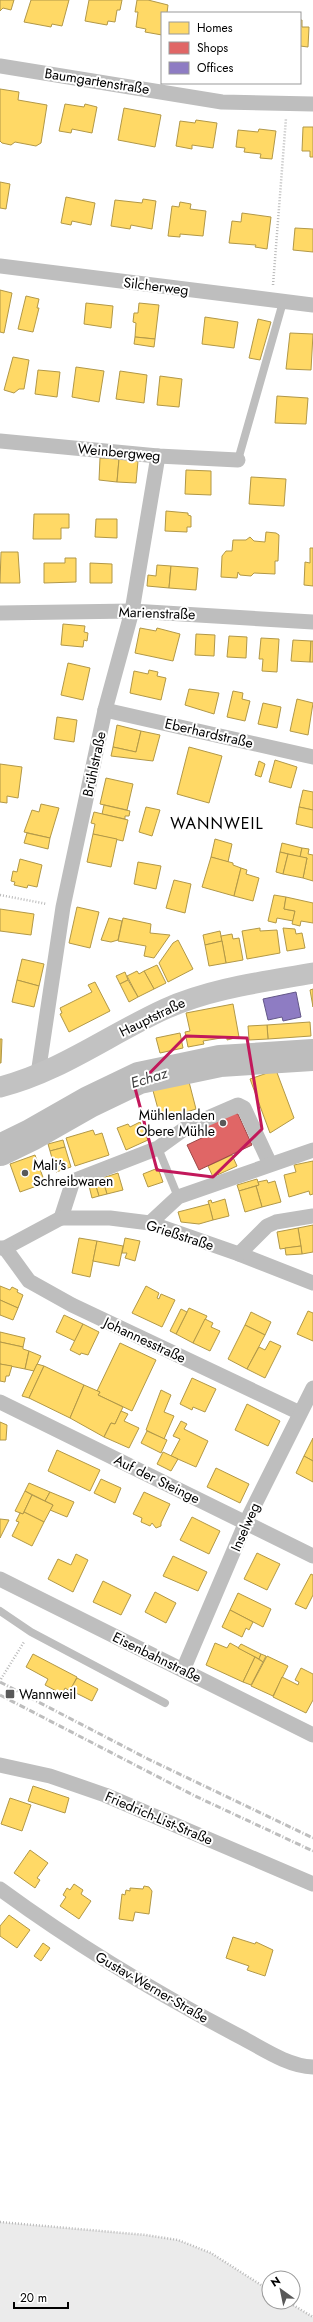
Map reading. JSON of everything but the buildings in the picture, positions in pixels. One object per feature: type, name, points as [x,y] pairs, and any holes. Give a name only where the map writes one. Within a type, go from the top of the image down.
[{"type":"main road","name":"Hauptstraße","points":[[0,1087],[38,1074],[165,1009],[187,1000],[209,993],[313,973]]},
{"type":"street","name":"Baumgartenstraße","points":[[0,66],[222,102],[313,104]]},
{"type":"street","name":"Silcherweg","points":[[0,266],[313,305]]},
{"type":"street","name":"Weinbergweg","points":[[0,441],[158,456],[238,460]]},
{"type":"street","name":"Brühlstraße","points":[[38,1074],[63,908],[105,710],[132,611],[158,456]]},
{"type":"street","name":"Marienstraße","points":[[0,613],[132,611],[313,622]]},
{"type":"street","name":"Eberhardstraße","points":[[105,710],[313,757]]},
{"type":"street","points":[[61,1218],[73,1181],[158,1148],[187,1127],[238,1105],[244,1108],[270,1164]]},
{"type":"street","points":[[150,1223],[178,1197],[313,1150]]},
{"type":"street","points":[[239,1254],[267,1226],[276,1222],[313,1216]]},
{"type":"street","name":"Grießstraße","points":[[3,1248],[61,1218],[110,1218],[150,1223],[239,1254],[313,1283]]},
{"type":"street","name":"Johannesstraße","points":[[3,1248],[30,1281],[72,1305],[300,1413]]},
{"type":"street","name":"Inselweg","points":[[183,1670],[246,1522],[313,1388]]},
{"type":"street","name":"Auf der Steinge","points":[[0,1402],[313,1556]]},
{"type":"street","name":"Eisenbahnstraße","points":[[0,1579],[313,1735]]},
{"type":"street","name":"Friedrich-List-Straße","points":[[0,1765],[50,1776],[105,1795],[313,1884]]},
{"type":"street","name":"Gustav-Werner-Straße","points":[[0,1888],[71,1940],[177,2004],[271,2053],[304,2067],[313,2067]]},
{"type":"lane","points":[[238,460],[278,301]]},
{"type":"lane","points":[[158,1148],[178,1197]]},
{"type":"lane","points":[[0,1611],[31,1632],[165,1703]]},
{"type":"path","points":[[278,301],[287,104]]},
{"type":"path","points":[[0,895],[63,908]]},
{"type":"path","points":[[1,1679],[31,1632]]},
{"type":"path","points":[[0,2222],[146,2235],[178,2240],[211,2253],[261,2285]]},
{"type":"path","points":[[301,2310],[313,2317]]},
{"type":"highlighted area","points":[[186,1036],[247,1038],[262,1129],[213,1177],[157,1170],[135,1088]]},
{"type":"shaded area","points":[[0,2222],[146,2235],[178,2240],[211,2253],[261,2285],[261,2310],[301,2310],[313,2317],[313,2322],[0,2322]]},
{"type":"waterway","name":"Echaz","points":[[0,1150],[31,1135],[89,1102],[139,1078],[220,1061],[313,1055]]},
{"type":"railway","points":[[0,1682],[148,1759],[313,1838]]},
{"type":"railway","points":[[0,1695],[195,1796],[313,1851]]},
{"type":"place","name":"Mühlenladen Obere Mühle","points":[[223,1123]]},
{"type":"place","name":"Mali's Schreibwaren","points":[[25,1173]]},
{"type":"place","name":"Wannweil","points":[[10,1694]]},
{"type":"district","name":"WANNWEIL","points":[[217,823]]}]
